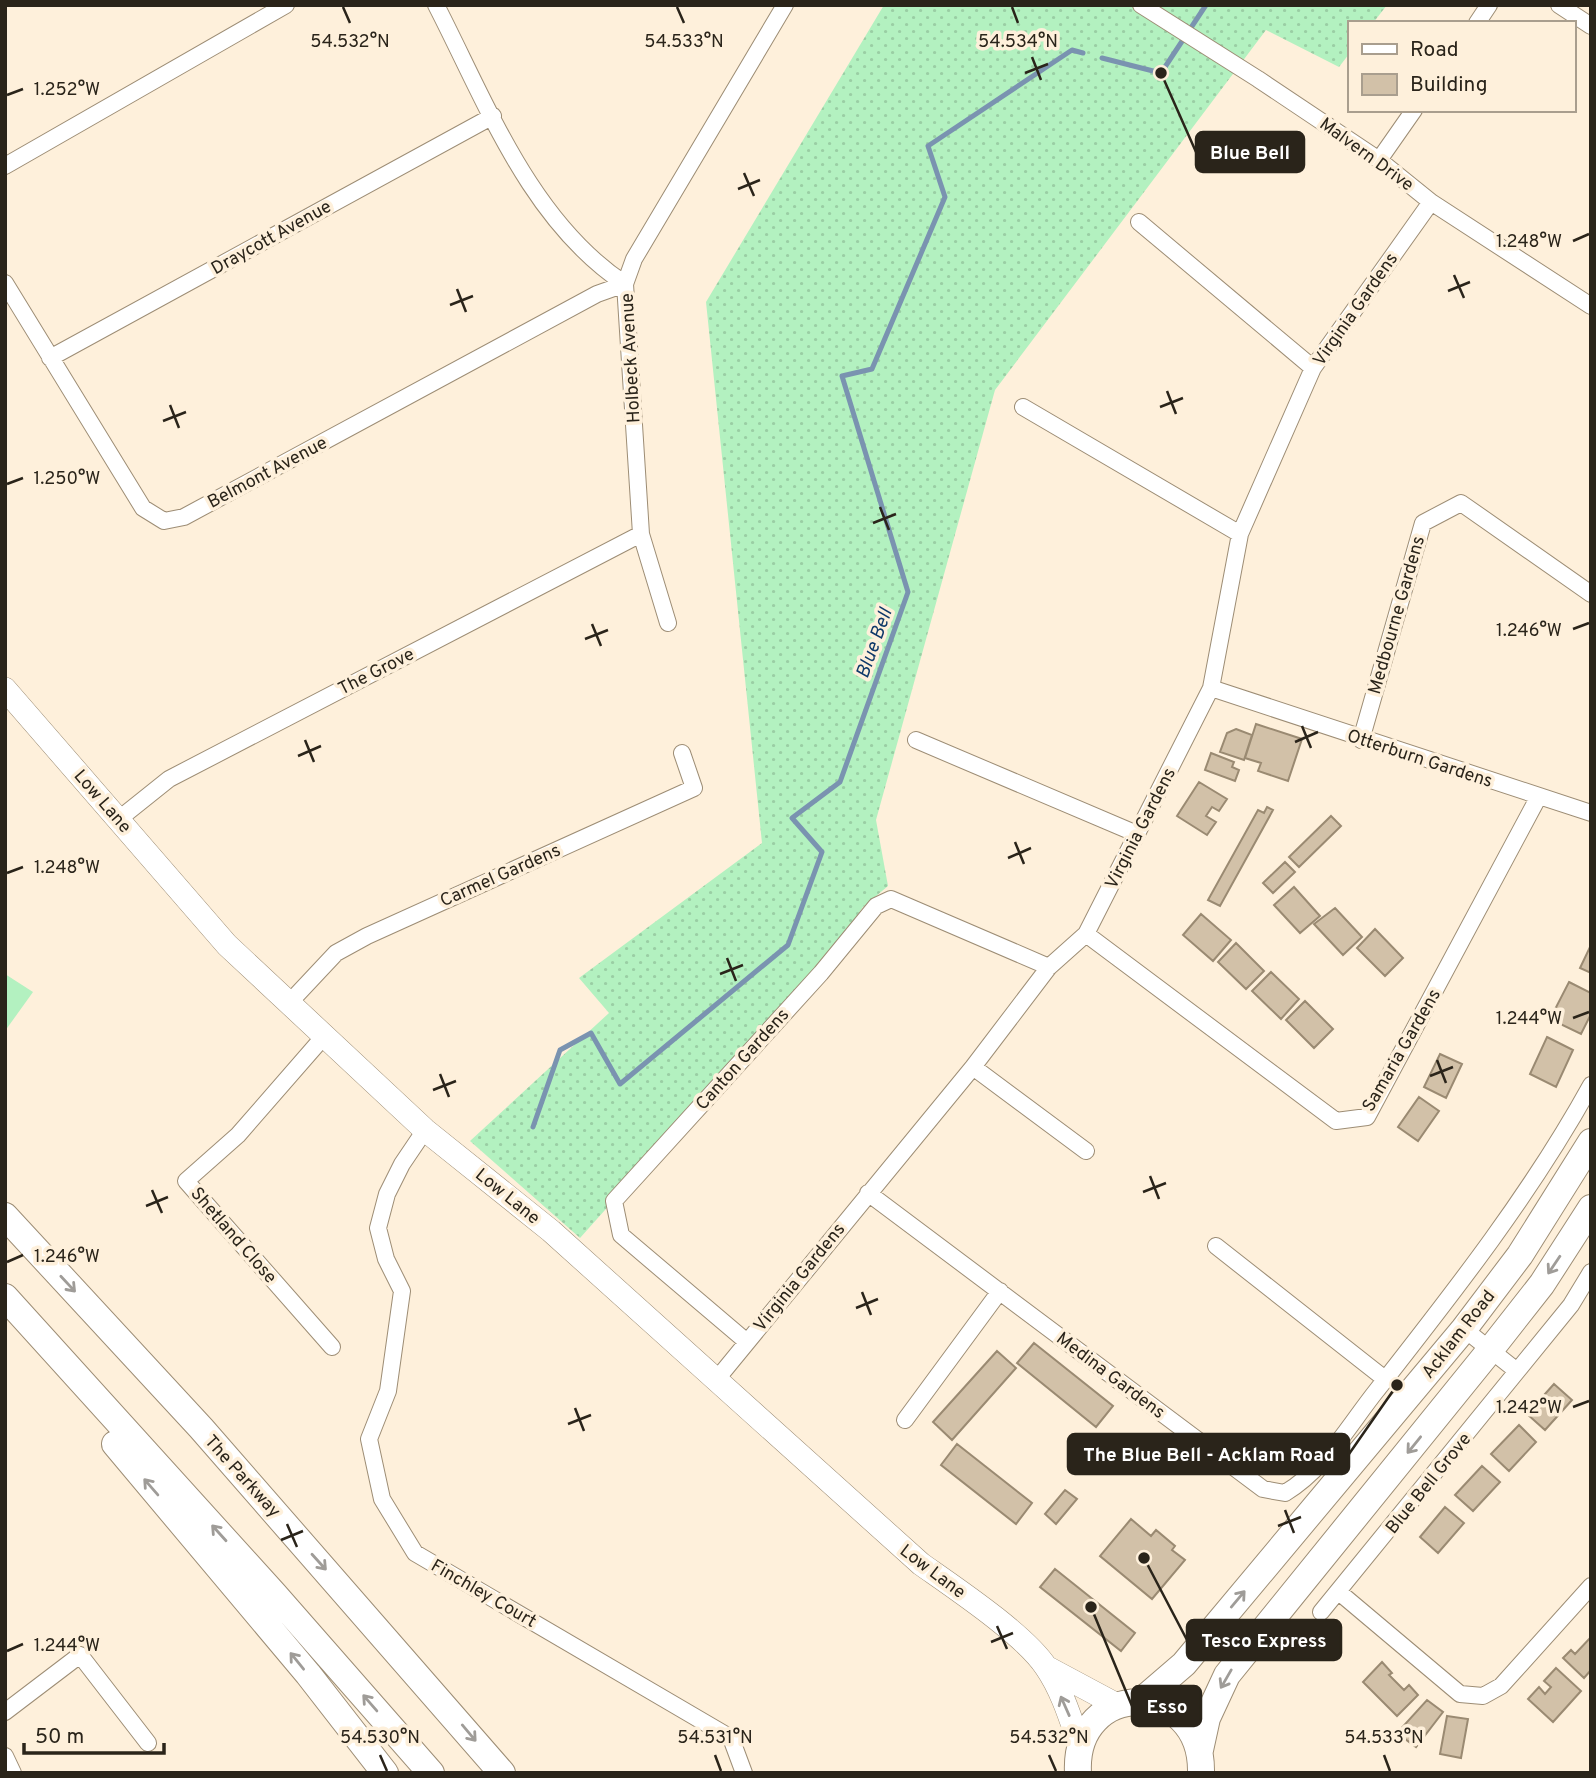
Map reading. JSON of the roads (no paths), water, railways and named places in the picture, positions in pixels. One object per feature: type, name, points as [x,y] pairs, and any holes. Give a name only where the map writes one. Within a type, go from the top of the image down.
[{"type":"main road","name":"Low Lane","points":[[5,689],[227,946],[326,1034],[425,1130],[551,1231],[886,1534],[921,1564],[971,1599],[1046,1667],[1129,1703]]},
{"type":"main road","name":"Acklam Road","points":[[1080,1746],[1093,1721],[1129,1703],[1184,1664],[1464,1329],[1520,1255],[1591,1142]]},
{"type":"main road","name":"Acklam Road","points":[[1200,1761],[1207,1718],[1227,1675],[1542,1284],[1591,1208]]},
{"type":"main road","name":"The Parkway","points":[[5,1216],[201,1428],[502,1773]]},
{"type":"main road","points":[[5,1297],[274,1594],[431,1773]]},
{"type":"main road","points":[[5,1307],[78,1401],[204,1548],[385,1773]]},
{"type":"main road","name":"Low Lane","points":[[1046,1667],[1068,1712],[1080,1746]]},
{"type":"main road","points":[[1129,1703],[1161,1705],[1179,1716],[1192,1731],[1200,1761]]},
{"type":"main road","points":[[1078,1773],[1080,1746]]},
{"type":"street","points":[[5,166],[286,5]]},
{"type":"street","points":[[436,5],[544,207],[598,266],[625,284]]},
{"type":"street","name":"Holbeck Avenue","points":[[668,623],[641,534],[625,284],[634,259],[785,5]]},
{"type":"street","name":"Malvern Drive","points":[[1141,5],[1226,57],[1379,160],[1431,202],[1591,306]]},
{"type":"street","points":[[1478,21],[1489,5]]},
{"type":"street","points":[[1559,5],[1591,26]]},
{"type":"street","points":[[1379,160],[1413,112]]},
{"type":"street","name":"Draycott Avenue","points":[[50,358],[493,116]]},
{"type":"street","name":"Virginia Gardens","points":[[717,1379],[973,1067],[1049,967],[1086,934],[1211,688],[1240,534],[1313,368],[1431,202]]},
{"type":"street","points":[[1139,222],[1313,368]]},
{"type":"street","name":"Belmont Avenue","points":[[5,282],[143,508],[164,521],[184,517],[597,295],[625,284]]},
{"type":"street","points":[[1023,407],[1240,534]]},
{"type":"street","name":"Medbourne Gardens","points":[[1361,740],[1423,523],[1461,503],[1591,594]]},
{"type":"street","name":"The Grove","points":[[119,819],[169,779],[641,534]]},
{"type":"street","name":"Otterburn Gardens","points":[[1211,688],[1361,740],[1591,813]]},
{"type":"street","points":[[916,740],[1137,834]]},
{"type":"street","name":"Carmel Gardens","points":[[290,1002],[336,953],[367,936],[694,788],[682,753]]},
{"type":"street","name":"Samaria Gardens","points":[[1086,934],[1336,1121],[1367,1117],[1539,796]]},
{"type":"street","name":"Canton Gardens","points":[[747,1342],[621,1236],[614,1201],[821,973],[876,906],[891,899],[1049,967]]},
{"type":"street","name":"Shetland Close","points":[[326,1034],[238,1135],[186,1181],[332,1347]]},
{"type":"street","points":[[973,1067],[1086,1151]]},
{"type":"street","name":"Medina Gardens","points":[[867,1193],[1263,1489],[1285,1493],[1304,1481],[1476,1261],[1552,1152],[1591,1085]]},
{"type":"street","name":"Finchley Court","points":[[425,1130],[402,1164],[387,1194],[379,1228],[386,1259],[401,1291],[388,1391],[369,1439],[382,1499],[415,1553],[731,1738],[744,1773]]},
{"type":"street","points":[[1216,1246],[1385,1380]]},
{"type":"street","name":"Blue Bell Grove","points":[[1321,1612],[1340,1593],[1571,1305],[1591,1272]]},
{"type":"street","points":[[905,1420],[1000,1291]]},
{"type":"street","points":[[1464,1329],[1517,1371]]},
{"type":"street","points":[[1340,1593],[1460,1693],[1483,1696],[1501,1686],[1591,1586]]},
{"type":"street","points":[[5,1712],[80,1655],[148,1743]]},
{"type":"street","points":[[5,1756],[13,1773]]},
{"type":"waterway","name":"Blue Bell","points":[[1102,58],[1161,73],[1206,5]]},
{"type":"waterway","name":"Blue Bell","points":[[533,1127],[560,1050],[591,1033],[620,1084],[788,945],[822,852],[792,818],[840,782],[908,592],[842,376],[872,369],[945,197],[928,146],[1072,50],[1083,53]]},
{"type":"place","name":"Blue Bell","points":[[1161,73]]},
{"type":"place","name":"The Blue Bell - Acklam Road","points":[[1397,1385]]},
{"type":"place","name":"Tesco Express","points":[[1144,1558]]},
{"type":"place","name":"Esso","points":[[1091,1607]]}]
